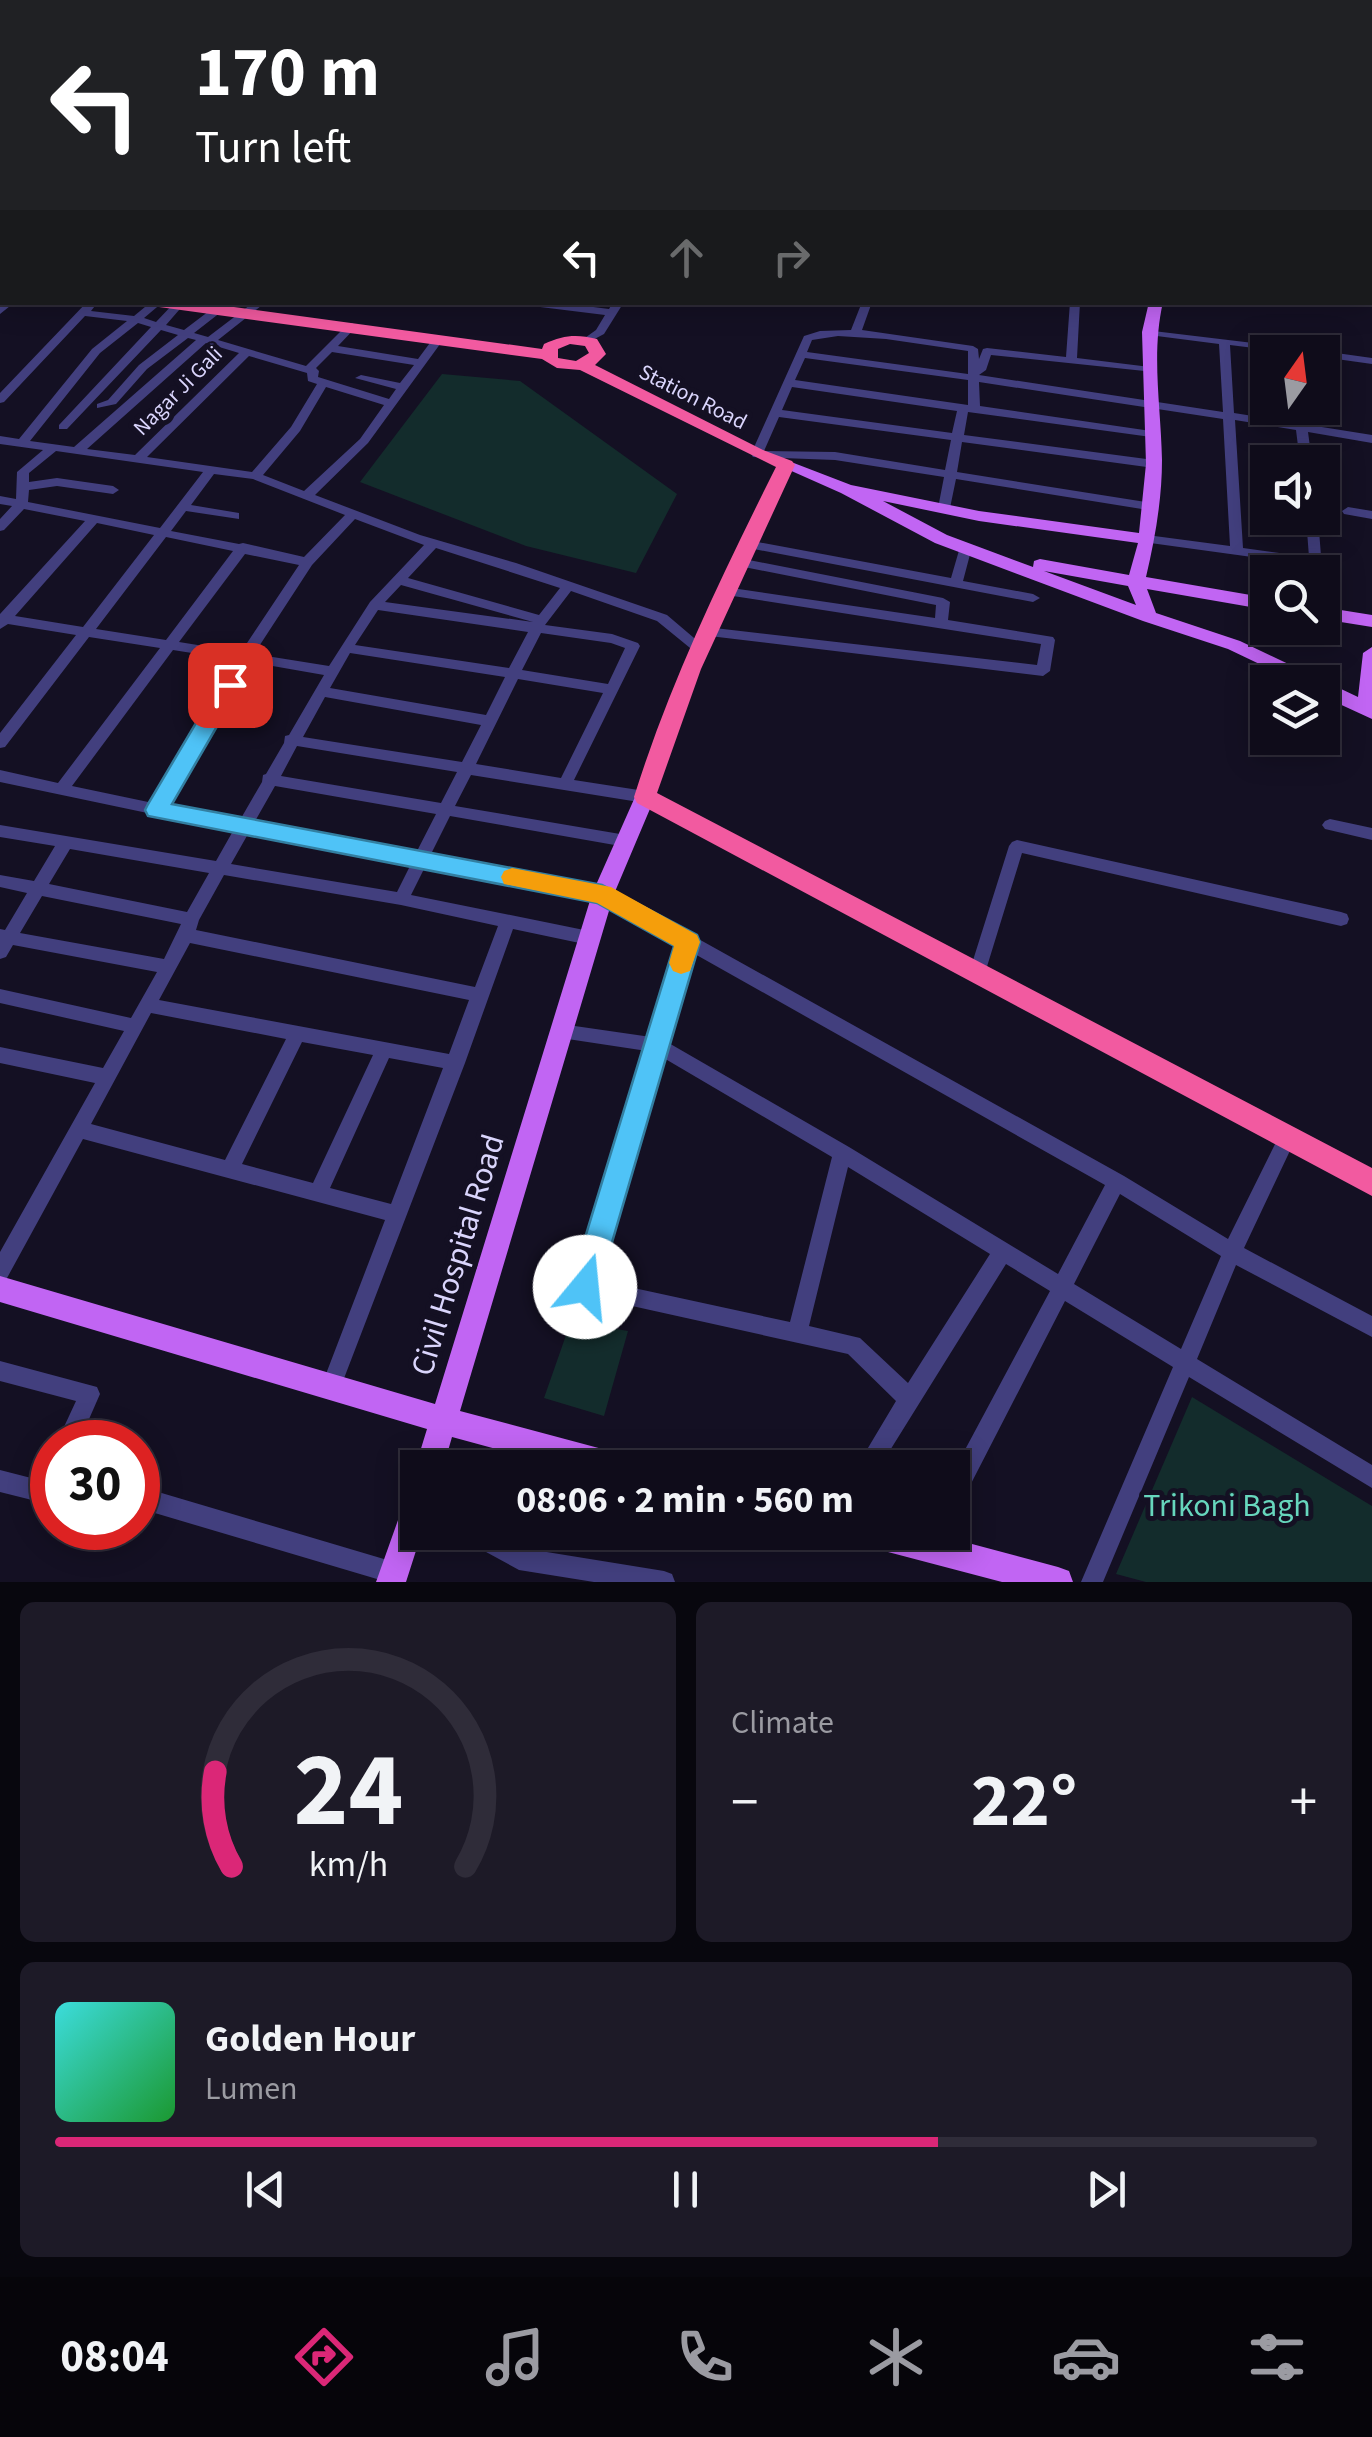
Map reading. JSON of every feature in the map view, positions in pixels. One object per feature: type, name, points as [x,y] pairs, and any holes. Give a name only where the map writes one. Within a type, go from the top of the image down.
[{"type":"highway","points":[[187,305],[217,310],[256,308],[548,355],[550,346],[561,340],[587,340],[596,345],[598,354],[582,365]]},
{"type":"highway","name":"Station Road","points":[[548,355],[564,366],[582,365],[757,454],[786,464]]},
{"type":"highway","points":[[786,464],[703,641],[659,749],[646,797],[1372,1183]]},
{"type":"main road","points":[[1149,617],[1136,583],[1147,540],[1154,464],[1149,332],[1155,305]]},
{"type":"main road","points":[[786,464],[847,489],[942,539],[1234,645],[1276,665]]},
{"type":"main road","points":[[847,489],[979,516],[1147,540]]},
{"type":"main road","points":[[994,556],[1250,601]]},
{"type":"main road","points":[[1340,616],[1372,621]]},
{"type":"main road","points":[[1340,696],[1369,710],[1372,653]]},
{"type":"main road","name":"Civil Hospital Road","points":[[0,1289],[444,1421],[602,894],[646,797]]},
{"type":"main road","points":[[435,1450],[444,1421],[553,1450]]},
{"type":"main road","points":[[392,1578],[402,1550]]},
{"type":"main road","points":[[960,1550],[1058,1582]]},
{"type":"street","points":[[0,400],[90,305]]},
{"type":"street","points":[[22,443],[96,351],[154,305]]},
{"type":"street","points":[[63,426],[180,305]]},
{"type":"street","points":[[570,305],[617,308]]},
{"type":"street","points":[[856,331],[866,305]]},
{"type":"street","points":[[1071,360],[1075,305]]},
{"type":"street","points":[[78,450],[207,340],[256,308]]},
{"type":"street","points":[[587,340],[600,332],[617,308]]},
{"type":"street","points":[[100,406],[112,402],[143,367],[217,310]]},
{"type":"street","points":[[83,313],[134,319],[207,340],[390,403]]},
{"type":"street","points":[[255,476],[296,429],[330,348],[352,326]]},
{"type":"street","points":[[976,378],[973,349],[856,331],[815,333],[801,354],[757,454],[836,456],[1148,506]]},
{"type":"street","points":[[1149,332],[1250,345]]},
{"type":"street","points":[[306,496],[364,441],[439,338]]},
{"type":"street","points":[[1224,342],[1237,552]]},
{"type":"street","points":[[330,348],[420,363]]},
{"type":"street","name":"Nagar Ji Gali","points":[[140,458],[246,352]]},
{"type":"street","points":[[944,508],[957,438],[987,352],[1150,370]]},
{"type":"street","points":[[801,354],[1372,439]]},
{"type":"street","points":[[1340,356],[1372,360]]},
{"type":"street","points":[[362,378],[402,387]]},
{"type":"street","points":[[789,383],[1151,434]]},
{"type":"street","points":[[777,414],[1154,464]]},
{"type":"street","points":[[1302,429],[1304,445]]},
{"type":"street","points":[[0,440],[255,476],[433,543],[662,618],[703,641],[1043,671],[1048,640],[725,591]]},
{"type":"street","points":[[0,527],[22,503],[23,472],[54,447]]},
{"type":"street","points":[[0,744],[212,469]]},
{"type":"street","points":[[24,488],[57,482],[113,490]]},
{"type":"street","points":[[0,500],[307,562]]},
{"type":"street","points":[[184,507],[235,516]]},
{"type":"street","points":[[1348,512],[1372,515]]},
{"type":"street","points":[[156,810],[245,657],[307,562],[353,514]]},
{"type":"street","points":[[2,620],[94,519]]},
{"type":"street","points":[[1147,540],[1252,555]]},
{"type":"street","points":[[0,1271],[290,740],[375,605],[433,543]]},
{"type":"street","points":[[61,790],[244,547]]},
{"type":"street","points":[[956,584],[966,547]]},
{"type":"street","points":[[743,553],[1032,598]]},
{"type":"street","points":[[743,553],[943,602],[940,625]]},
{"type":"street","points":[[400,580],[539,625]]},
{"type":"street","points":[[401,899],[512,674],[539,625],[568,586]]},
{"type":"street","points":[[375,605],[539,625],[633,646],[565,784]]},
{"type":"street","points":[[2,620],[332,671]]},
{"type":"street","points":[[346,648],[611,689]]},
{"type":"street","points":[[320,691],[489,720]]},
{"type":"street","points":[[290,740],[646,797]]},
{"type":"street","points":[[0,776],[242,827],[602,894],[1117,1182],[1232,1252],[1372,1327]]},
{"type":"street","points":[[268,779],[626,841]]},
{"type":"street","points":[[1330,825],[1372,834]]},
{"type":"street","points":[[0,831],[401,899],[589,938]]},
{"type":"street","points":[[65,844],[3,941],[168,967]]},
{"type":"street","points":[[976,973],[1017,846],[1341,919]]},
{"type":"street","points":[[0,881],[480,995]]},
{"type":"street","points":[[331,1387],[508,921]]},
{"type":"street","points":[[688,942],[585,1287],[853,1345],[908,1398]]},
{"type":"street","points":[[0,996],[135,1026]]},
{"type":"street","points":[[148,1005],[456,1063]]},
{"type":"street","points":[[561,1032],[657,1046],[842,1153],[1372,1477]]},
{"type":"street","points":[[230,1170],[298,1033]]},
{"type":"street","points":[[318,1193],[384,1050]]},
{"type":"street","points":[[0,1055],[106,1076]]},
{"type":"street","points":[[77,1129],[396,1214]]},
{"type":"street","points":[[1092,1582],[1232,1252],[1287,1138]]},
{"type":"street","points":[[797,1334],[842,1153]]},
{"type":"street","points":[[970,1463],[1117,1182]]},
{"type":"street","points":[[877,1450],[1003,1251]]},
{"type":"street","points":[[0,1371],[90,1394],[78,1420]]},
{"type":"street","points":[[0,1481],[30,1488]]},
{"type":"street","points":[[160,1504],[392,1578]]},
{"type":"street","points":[[503,1550],[518,1559],[572,1575],[664,1582]]},
{"type":"green space","points":[[442,374],[520,381],[677,494],[636,573],[526,546],[360,482]]},
{"type":"green space","points":[[571,1321],[628,1331],[604,1416],[544,1398]]},
{"type":"green space","name":"Trikoni Bagh","points":[[1192,1397],[1372,1506],[1372,1582],[1146,1582],[1116,1574]]},
{"type":"slow traffic","points":[[512,877],[602,894],[688,942],[681,963]]},
{"type":"route","points":[[230,685],[156,810],[602,894],[688,942],[585,1287]]}]
